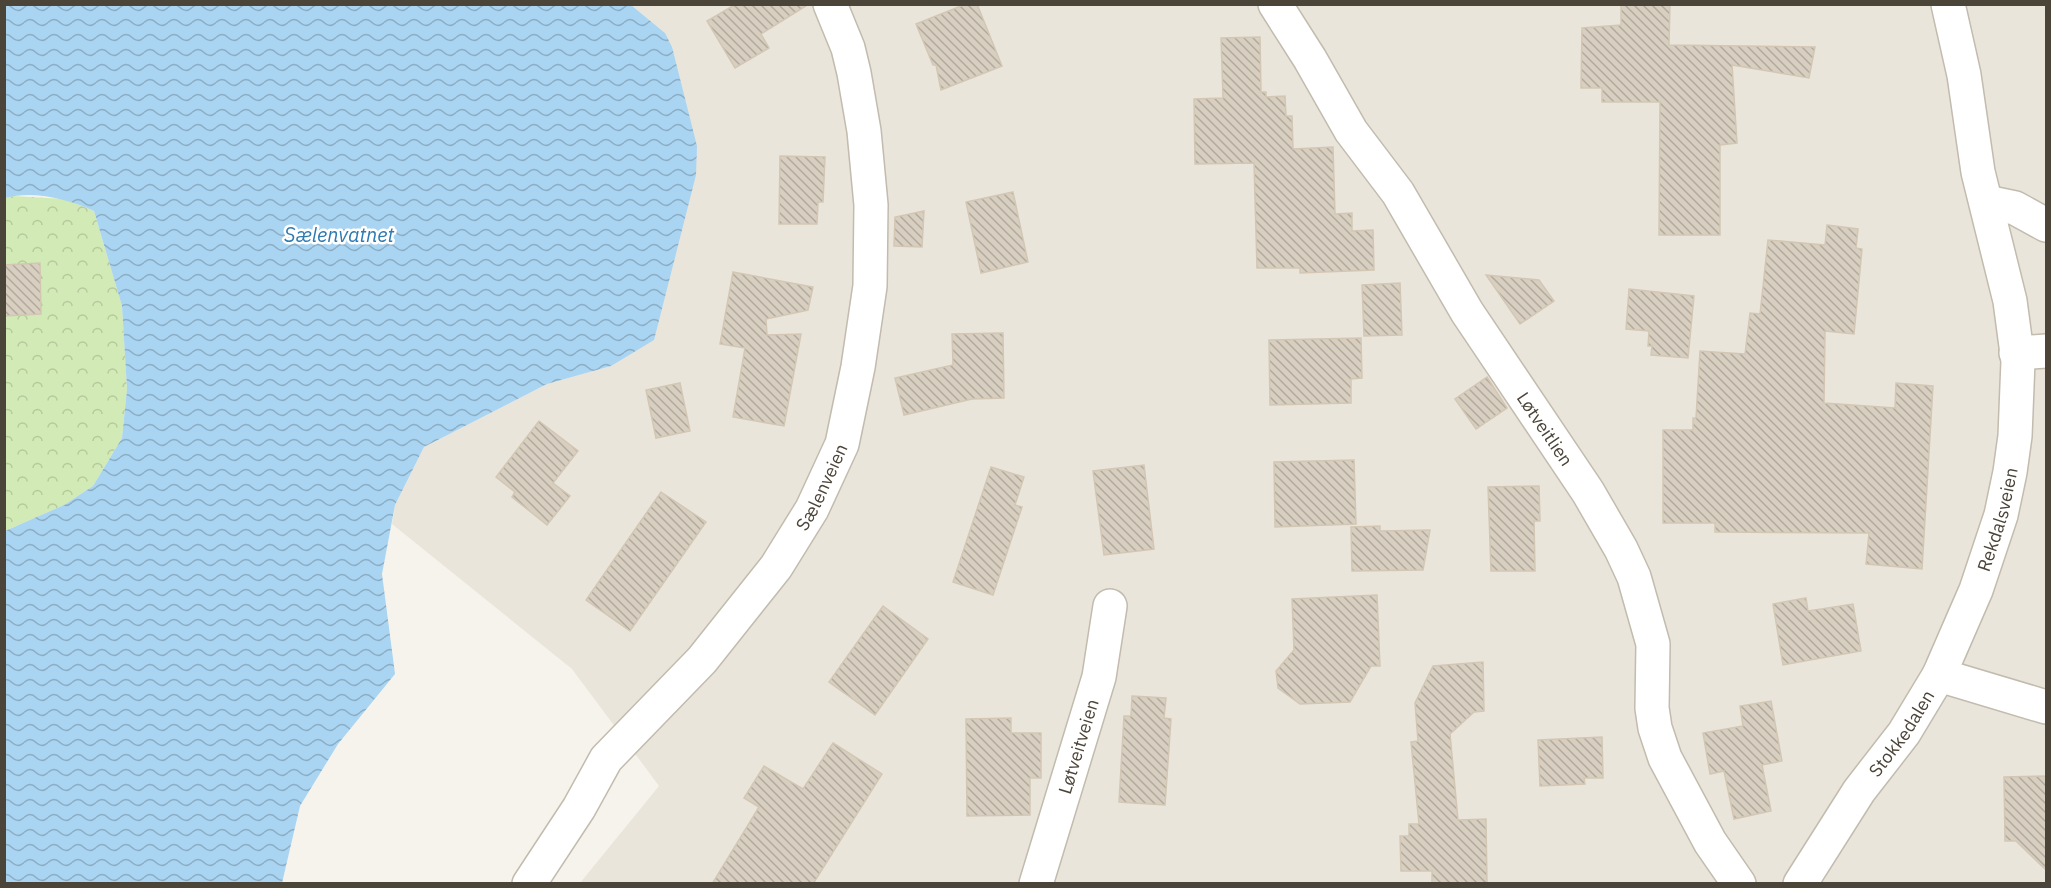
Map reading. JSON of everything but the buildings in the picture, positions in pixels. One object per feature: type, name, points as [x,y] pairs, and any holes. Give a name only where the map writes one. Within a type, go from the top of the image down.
[{"type":"street","name":"Sælenveien","points":[[529,884],[579,808],[606,759],[702,660],[776,567],[812,509],[842,444],[858,366],[870,286],[871,205],[864,131],[854,73],[848,48],[830,4]]},
{"type":"street","name":"Løtveitlien","points":[[1275,4],[1311,59],[1351,131],[1398,193],[1467,312],[1588,492],[1621,549],[1634,577],[1653,644],[1652,708],[1655,728],[1665,758],[1710,842],[1739,884]]},
{"type":"street","name":"Rekdalsveien","points":[[1940,675],[1976,590],[2001,515],[2031,352],[2010,301],[1978,172],[1964,75],[1948,4]]},
{"type":"street","points":[[1986,202],[2015,208],[2046,225]]},
{"type":"street","name":"Løtveitveien","points":[[1036,884],[1099,677],[1110,606]]},
{"type":"street","name":"Stokkedalen","points":[[1800,884],[1858,791],[1904,733],[1940,675],[2046,707]]},
{"type":"shaded area","points":[[631,5],[2046,5],[2046,883],[580,883],[659,786],[572,669],[392,524],[395,505],[424,447],[547,384],[611,366],[665,33]]},
{"type":"green space","points":[[13,196],[65,199],[94,211],[122,306],[127,389],[122,438],[93,486],[64,505],[5,531],[5,198]]},
{"type":"water","name":"Sælenvatnet","points":[[5,4],[631,5],[665,33],[672,47],[697,146],[696,175],[654,340],[611,366],[547,384],[424,447],[395,505],[382,574],[395,674],[338,744],[300,806],[282,883],[5,883],[5,531],[64,505],[93,486],[122,438],[127,389],[122,306],[94,211],[73,203],[39,195],[5,198]]}]
